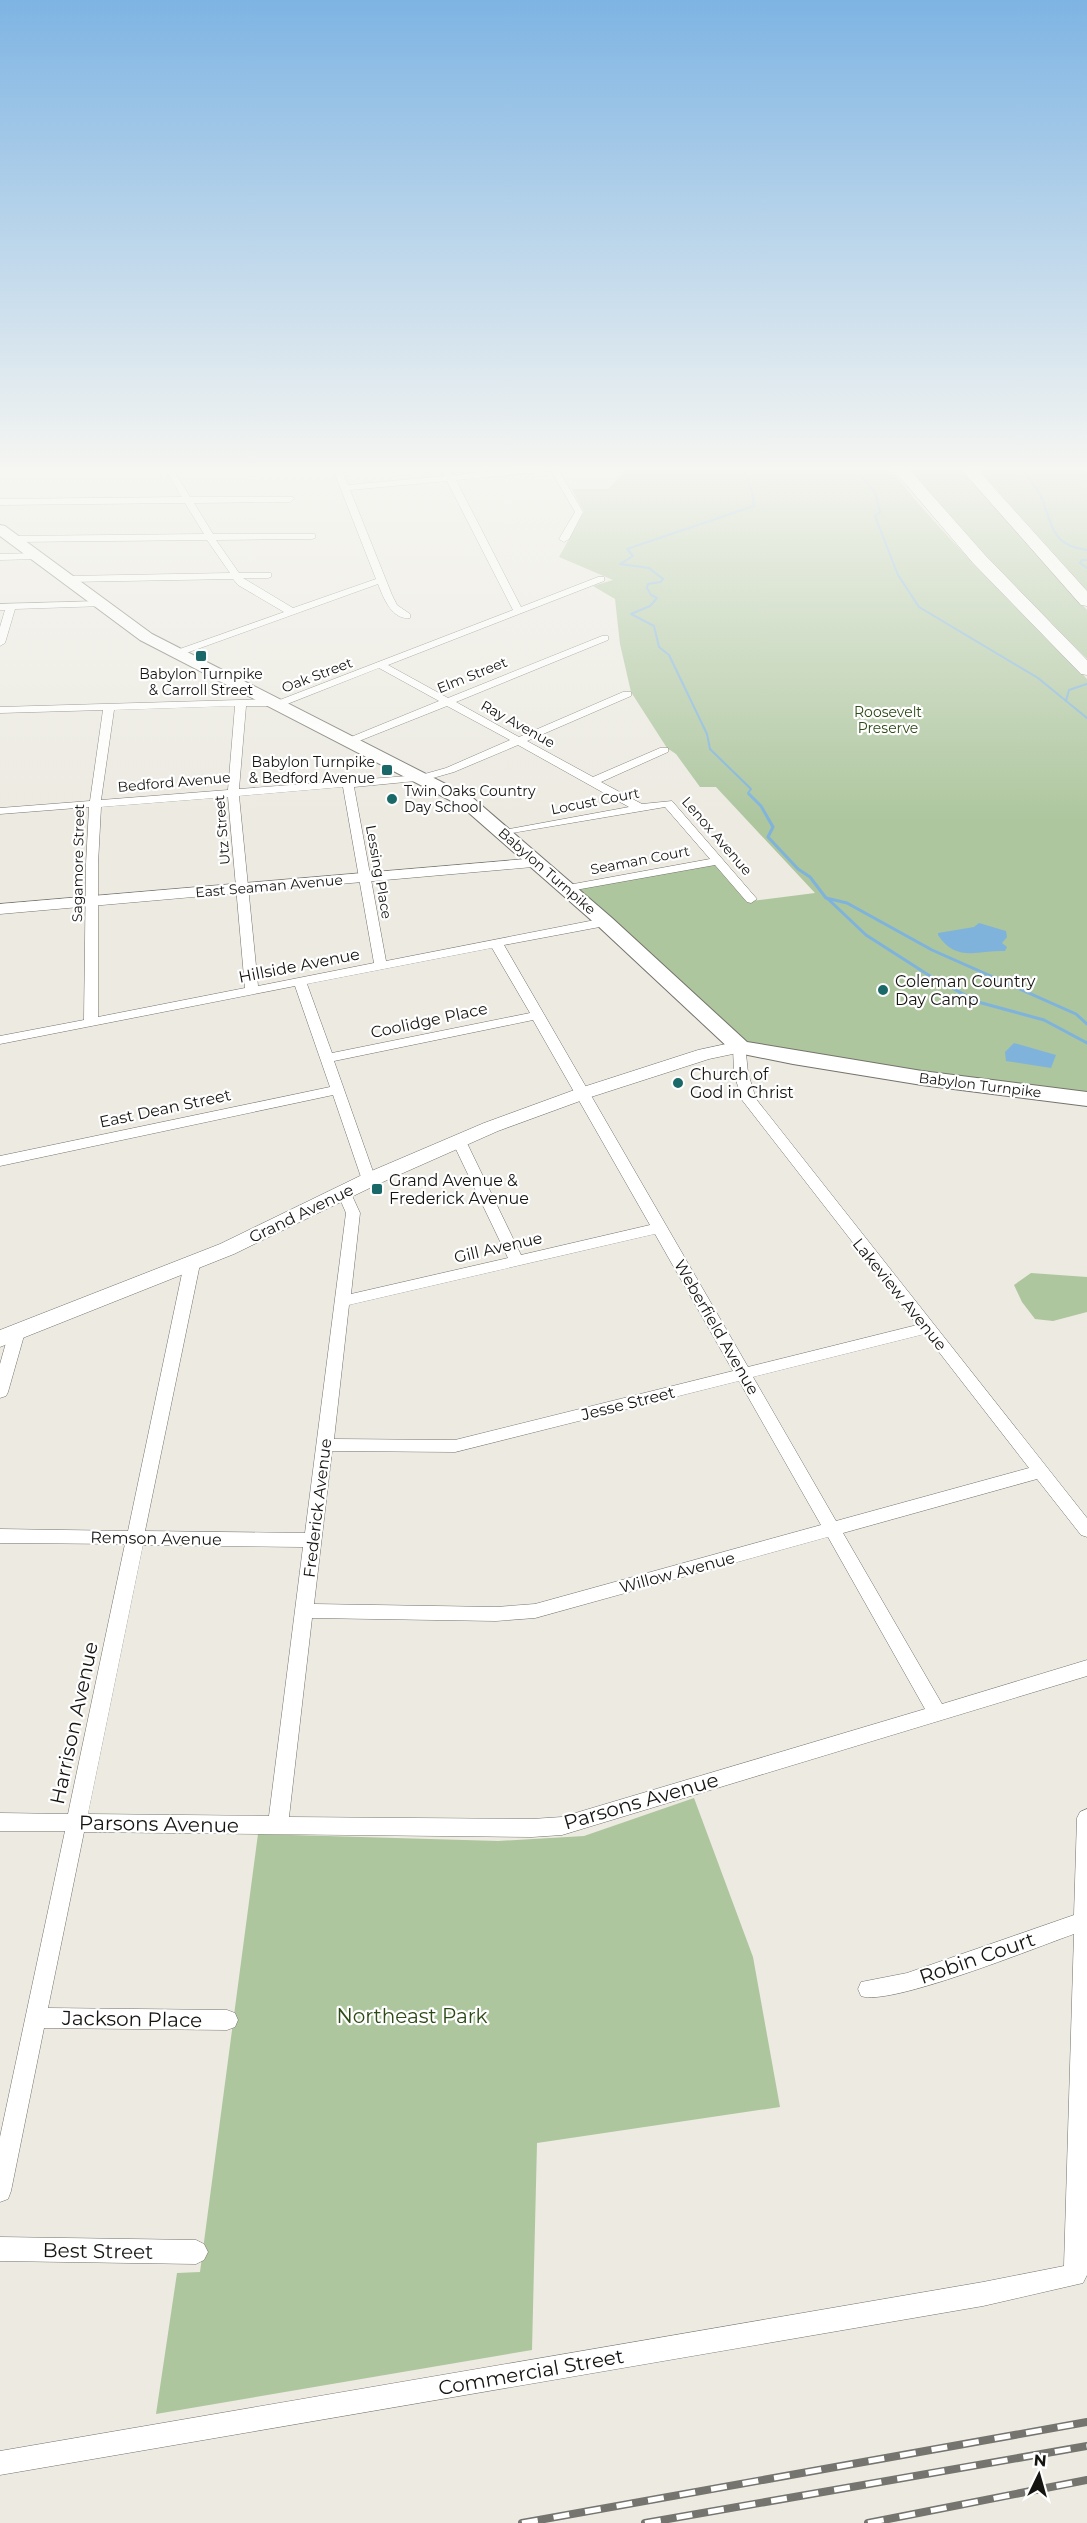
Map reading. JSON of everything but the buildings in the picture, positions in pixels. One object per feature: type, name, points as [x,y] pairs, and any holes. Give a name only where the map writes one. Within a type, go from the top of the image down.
[{"type":"highway","points":[[1006,587],[1087,670]]},
{"type":"highway","points":[[1073,587],[1087,602]]},
{"type":"main road","name":"Babylon Turnpike","points":[[79,587],[146,637],[467,802],[605,922],[740,1047],[793,1058],[922,1078],[1087,1099]]},
{"type":"street","points":[[248,587],[292,612]]},
{"type":"street","points":[[178,653],[362,587]]},
{"type":"street","points":[[384,587],[393,607],[407,616]]},
{"type":"street","points":[[506,587],[518,611]]},
{"type":"street","name":"Oak Street","points":[[0,710],[276,703],[381,665],[581,587]]},
{"type":"street","points":[[0,607],[102,604]]},
{"type":"street","points":[[0,643],[11,607]]},
{"type":"street","name":"Elm Street","points":[[350,741],[605,638]]},
{"type":"street","name":"Ray Avenue","points":[[381,665],[642,809]]},
{"type":"street","name":"Bedford Avenue","points":[[0,811],[422,778],[450,770],[627,694]]},
{"type":"street","name":"Utz Street","points":[[241,703],[233,791],[252,991]]},
{"type":"street","name":"Sagamore Street","points":[[91,1022],[93,804],[99,753],[109,707]]},
{"type":"street","points":[[591,782],[664,750]]},
{"type":"street","name":"Lessing Place","points":[[348,783],[381,966]]},
{"type":"street","name":"Lenox Avenue","points":[[656,805],[668,803],[751,899]]},
{"type":"street","name":"Locust Court","points":[[504,833],[656,805]]},
{"type":"street","name":"Seaman Court","points":[[568,889],[718,861]]},
{"type":"street","name":"East Seaman Avenue","points":[[0,909],[538,862]]},
{"type":"street","name":"Hillside Avenue","points":[[0,1040],[605,922]]},
{"type":"street","name":"Weberfield Avenue","points":[[496,943],[937,1712]]},
{"type":"street","points":[[300,981],[369,1180]]},
{"type":"street","name":"Coolidge Place","points":[[327,1058],[538,1014]]},
{"type":"street","name":"Grand Avenue","points":[[9,1336],[192,1264],[369,1180],[459,1141],[584,1093],[705,1054],[740,1047]]},
{"type":"street","name":"Lakeview Avenue","points":[[740,1047],[741,1073],[749,1100],[1087,1530]]},
{"type":"street","name":"East Dean Street","points":[[0,1161],[338,1090]]},
{"type":"street","points":[[459,1141],[517,1262]]},
{"type":"street","name":"Frederick Avenue","points":[[278,1825],[352,1213],[344,1192]]},
{"type":"street","name":"Gill Avenue","points":[[342,1301],[661,1228]]},
{"type":"street","name":"Harrison Avenue","points":[[0,2191],[192,1264]]},
{"type":"street","name":"Jesse Street","points":[[325,1446],[455,1446],[928,1328]]},
{"type":"street","points":[[0,1392],[9,1336]]},
{"type":"street","name":"Willow Avenue","points":[[304,1611],[496,1614],[535,1611],[1042,1471]]},
{"type":"street","name":"Remson Avenue","points":[[0,1536],[313,1540]]},
{"type":"street","name":"Parsons Avenue","points":[[0,1822],[532,1828],[562,1826],[1087,1668]]},
{"type":"street","points":[[1084,1921],[1087,1818]]},
{"type":"street","name":"Robin Court","points":[[868,1989],[907,1983],[1084,1921]]},
{"type":"street","name":"Commercial Street","points":[[0,2463],[983,2294],[1075,2275],[1084,1921]]},
{"type":"street","name":"Jackson Place","points":[[36,2018],[227,2020]]},
{"type":"street","name":"Best Street","points":[[0,2249],[196,2252]]},
{"type":"green space","name":"Roosevelt Preserve","points":[[594,587],[998,587],[1063,652],[1087,679],[1087,1100],[741,1047],[571,890],[716,862],[751,901],[815,893],[716,787],[700,787],[676,754],[667,748],[631,692],[620,644],[615,599]]},
{"type":"green space","points":[[1015,587],[1066,587],[1087,610],[1087,659]]},
{"type":"green space","points":[[1031,1273],[1087,1277],[1087,1312],[1053,1321],[1035,1319],[1022,1302],[1014,1285]]},
{"type":"green space","name":"Northeast Park","points":[[694,1798],[753,1957],[780,2107],[537,2143],[532,2350],[156,2414],[177,2273],[200,2272],[258,1834],[498,1841],[584,1836]]},
{"type":"water","points":[[979,923],[1006,931],[1007,937],[1002,943],[1007,947],[1005,951],[960,952],[945,944],[938,935],[938,933],[974,927]]},
{"type":"water","points":[[1014,1043],[1056,1055],[1051,1068],[1006,1061],[1005,1052]]},
{"type":"waterway","points":[[647,587],[651,595],[657,598],[650,606],[631,614],[654,626],[659,647],[669,655],[707,734],[710,749],[751,789],[748,793],[761,806],[773,827],[768,837],[798,869],[810,877],[827,898]]},
{"type":"waterway","points":[[906,587],[919,607],[1038,678],[1066,701]]},
{"type":"waterway","points":[[1066,701],[1069,690],[1087,684]]},
{"type":"waterway","points":[[1066,701],[1087,718]]},
{"type":"waterway","points":[[827,898],[847,903],[932,950],[1076,1014],[1087,1024]]},
{"type":"waterway","points":[[827,898],[866,935],[930,976],[978,1002],[1044,1020],[1087,1043]]},
{"type":"railway","points":[[522,2523],[1087,2422]]},
{"type":"railway","points":[[645,2523],[1087,2446]]},
{"type":"railway","points":[[868,2523],[1087,2480]]},
{"type":"place","name":"Babylon Turnpike & Carroll Street","points":[[201,656]]},
{"type":"place","name":"Babylon Turnpike & Bedford Avenue","points":[[387,770]]},
{"type":"place","name":"Twin Oaks Country Day School","points":[[392,799]]},
{"type":"place","name":"Coleman Country Day Camp","points":[[883,990]]},
{"type":"place","name":"Church of God in Christ","points":[[678,1083]]},
{"type":"place","name":"Grand Avenue & Frederick Avenue","points":[[377,1189]]}]
